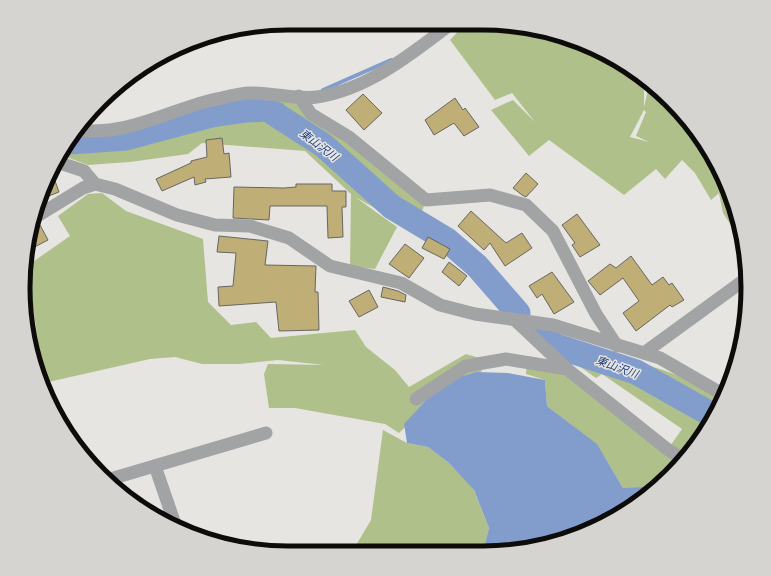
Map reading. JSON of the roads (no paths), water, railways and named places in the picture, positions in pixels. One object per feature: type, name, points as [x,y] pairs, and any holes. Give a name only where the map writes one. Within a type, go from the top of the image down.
[{"type":"street","points":[[83,130],[96,132],[134,126],[210,101],[247,93],[317,97],[345,89],[387,72],[443,30]]},
{"type":"street","points":[[299,96],[311,114],[349,137],[426,200],[490,195],[526,205],[553,231],[596,314],[618,346]]},
{"type":"street","points":[[62,164],[84,172],[95,184],[114,189],[177,216],[215,225],[250,226],[289,238],[330,266],[402,283],[440,305],[475,314],[554,325],[660,358],[719,392]]},
{"type":"street","points":[[41,214],[83,188],[95,184]]},
{"type":"street","points":[[644,354],[741,283]]},
{"type":"street","points":[[516,320],[567,369],[679,456]]},
{"type":"street","points":[[416,399],[466,366],[506,359],[567,369]]},
{"type":"street","points":[[114,478],[266,433]]},
{"type":"street","points":[[155,466],[173,519]]},
{"type":"water","points":[[476,372],[508,373],[545,380],[547,406],[597,444],[623,488],[647,487],[626,503],[612,511],[566,532],[517,544],[484,546],[489,528],[474,490],[449,463],[428,447],[407,443],[404,424],[442,383]]},
{"type":"waterway","points":[[323,90],[391,60]]},
{"type":"waterway","points":[[267,109],[282,105]]},
{"type":"waterway","name":"東山沢川","points":[[75,142],[126,138],[212,115],[267,109],[323,145],[392,207],[447,240],[477,266],[518,313]]},
{"type":"waterway","name":"東山沢川","points":[[540,333],[556,346],[636,372],[708,413]]}]
